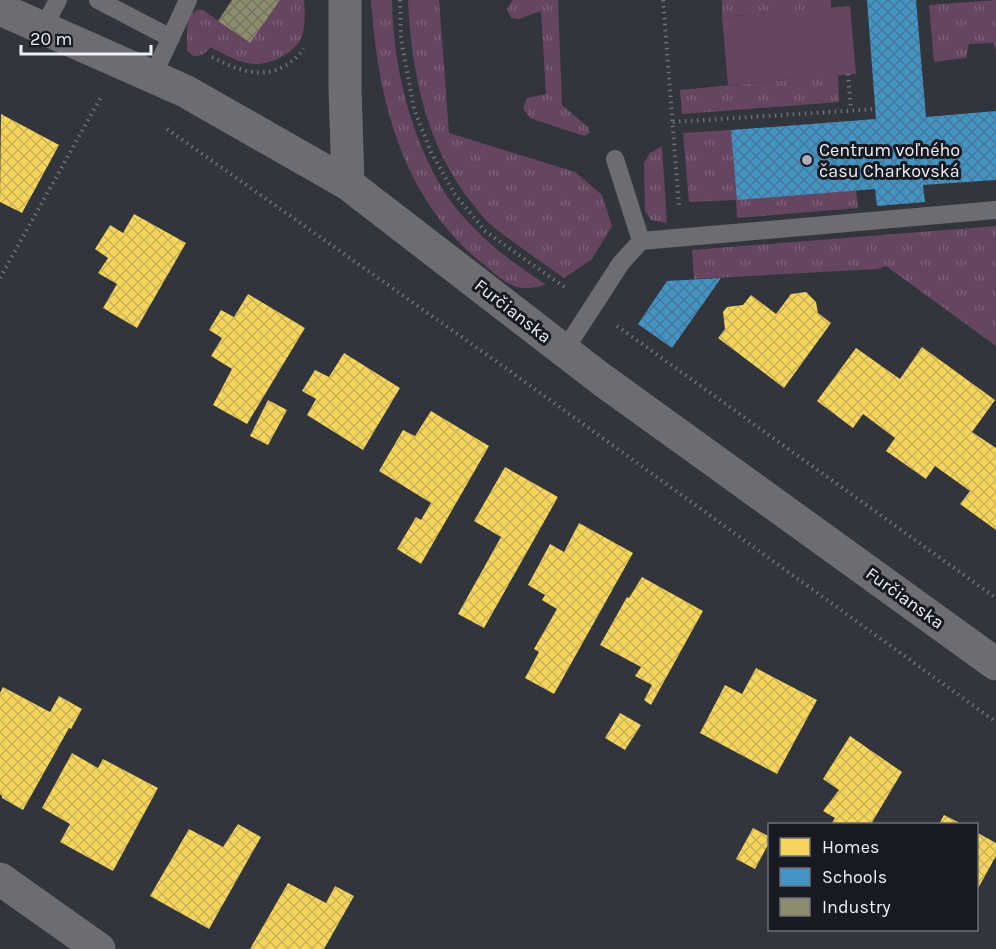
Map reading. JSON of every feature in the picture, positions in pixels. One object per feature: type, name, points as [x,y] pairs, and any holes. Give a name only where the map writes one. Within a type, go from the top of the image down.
[{"type":"street","points":[[345,0],[348,184]]},
{"type":"street","name":"Furčianska","points":[[0,9],[185,91],[348,184],[564,351],[996,664]]},
{"type":"street","points":[[0,879],[99,949]]},
{"type":"lane","points":[[43,28],[58,0]]},
{"type":"lane","points":[[98,0],[171,38]]},
{"type":"lane","points":[[153,76],[188,0]]},
{"type":"lane","points":[[615,159],[641,241]]},
{"type":"lane","points":[[564,351],[621,263],[641,241],[996,210]]},
{"type":"path","points":[[400,0],[401,39],[414,109],[431,152],[454,193],[485,231],[996,598]]},
{"type":"path","points":[[663,0],[681,238]]},
{"type":"path","points":[[308,45],[296,59],[284,67],[257,74],[235,70],[209,56],[161,125],[516,376],[996,722]]},
{"type":"path","points":[[848,74],[851,110]]},
{"type":"path","points":[[0,278],[102,95]]},
{"type":"path","points":[[673,122],[876,109]]},
{"type":"green space","points":[[280,0],[304,0],[305,10],[304,27],[299,42],[281,57],[270,62],[252,64],[210,47],[199,56],[193,56],[187,51],[189,18],[197,10],[203,10],[249,43]]},
{"type":"green space","points":[[371,0],[392,0],[396,50],[406,100],[422,148],[445,193],[460,213],[485,239],[546,285],[522,288],[504,281],[477,259],[451,233],[429,204],[411,173],[387,107],[374,37]]},
{"type":"green space","points":[[408,0],[439,0],[449,133],[575,172],[602,195],[612,226],[592,259],[564,278],[490,224],[456,181],[443,158],[432,133],[417,80]]},
{"type":"green space","points":[[513,0],[558,0],[562,105],[588,127],[590,133],[584,136],[530,118],[523,108],[527,98],[546,94],[541,11],[519,19],[511,18],[507,9]]},
{"type":"green space","points":[[722,0],[831,0],[831,8],[722,17]]},
{"type":"green space","points":[[996,0],[996,50],[993,43],[969,44],[966,58],[934,62],[929,5]]},
{"type":"green space","points":[[850,6],[856,74],[728,85],[722,17]]},
{"type":"green space","points":[[838,75],[839,102],[682,114],[680,90]]},
{"type":"green space","points":[[731,130],[856,190],[858,208],[737,218],[736,200],[689,202],[683,133]]},
{"type":"green space","points":[[662,146],[667,223],[651,220],[645,211],[644,163],[650,153]]},
{"type":"green space","points":[[996,226],[996,346],[886,266],[878,269],[694,279],[692,250]]},
{"type":"building: Homes","points":[[1,114],[59,145],[22,213],[0,202]]},
{"type":"building: Homes","points":[[134,214],[186,243],[137,328],[103,308],[117,284],[98,273],[108,258],[95,249],[110,225],[123,233]]},
{"type":"building: Homes","points":[[806,292],[816,302],[818,313],[831,323],[784,388],[718,338],[725,329],[723,312],[727,307],[743,305],[751,295],[776,314],[791,294]]},
{"type":"building: Homes","points":[[248,294],[305,328],[247,424],[213,405],[232,369],[211,356],[222,338],[209,330],[221,310],[234,317]]},
{"type":"building: Homes","points":[[922,347],[995,400],[972,432],[996,448],[996,530],[960,504],[970,491],[935,466],[926,479],[886,451],[895,438],[863,414],[853,428],[817,401],[856,348],[900,379]]},
{"type":"building: Homes","points":[[344,353],[400,388],[363,450],[307,415],[316,399],[302,391],[315,370],[329,377]]},
{"type":"building: Homes","points":[[268,400],[287,410],[268,445],[250,436]]},
{"type":"building: Homes","points":[[431,411],[489,446],[421,564],[397,549],[416,517],[421,520],[431,503],[379,471],[403,430],[415,436]]},
{"type":"building: Homes","points":[[505,467],[558,497],[484,628],[458,614],[501,537],[474,521]]},
{"type":"building: Homes","points":[[579,523],[633,553],[554,694],[525,678],[539,652],[534,649],[557,609],[542,600],[545,595],[528,585],[550,544],[564,552]]},
{"type":"building: Homes","points":[[642,577],[703,611],[651,705],[644,700],[652,685],[635,676],[641,667],[600,645],[627,597],[629,598]]},
{"type":"building: Homes","points":[[756,668],[817,700],[777,774],[700,733],[725,685],[742,694]]},
{"type":"building: Homes","points":[[3,687],[50,712],[59,696],[82,709],[23,810],[2,798],[0,794],[0,693]]},
{"type":"building: Homes","points":[[620,713],[641,725],[625,750],[605,738]]},
{"type":"building: Homes","points":[[850,736],[902,772],[872,823],[832,823],[835,818],[823,811],[839,790],[823,779]]},
{"type":"building: Homes","points":[[72,753],[98,768],[103,759],[158,788],[113,871],[60,842],[70,824],[42,808]]},
{"type":"building: Homes","points":[[944,815],[960,823],[940,823]]},
{"type":"building: Homes","points":[[238,824],[261,837],[209,929],[150,896],[189,829],[223,847]]},
{"type":"building: Homes","points":[[753,828],[768,836],[768,845],[755,869],[736,859]]},
{"type":"building: Homes","points":[[978,833],[996,843],[996,856],[978,888]]},
{"type":"building: Homes","points":[[288,883],[326,903],[335,886],[354,896],[324,949],[250,949]]},
{"type":"building: Schools","points":[[867,0],[916,0],[926,117],[996,111],[996,180],[923,185],[925,202],[877,206],[875,189],[737,200],[731,130],[876,119]]},
{"type":"building: Schools","points":[[721,278],[672,348],[638,324],[667,281]]},
{"type":"building: Industry","points":[[232,0],[280,0],[250,43],[218,21]]},
{"type":"place","name":"Centrum voľného času Charkovská","points":[[807,160]]}]
